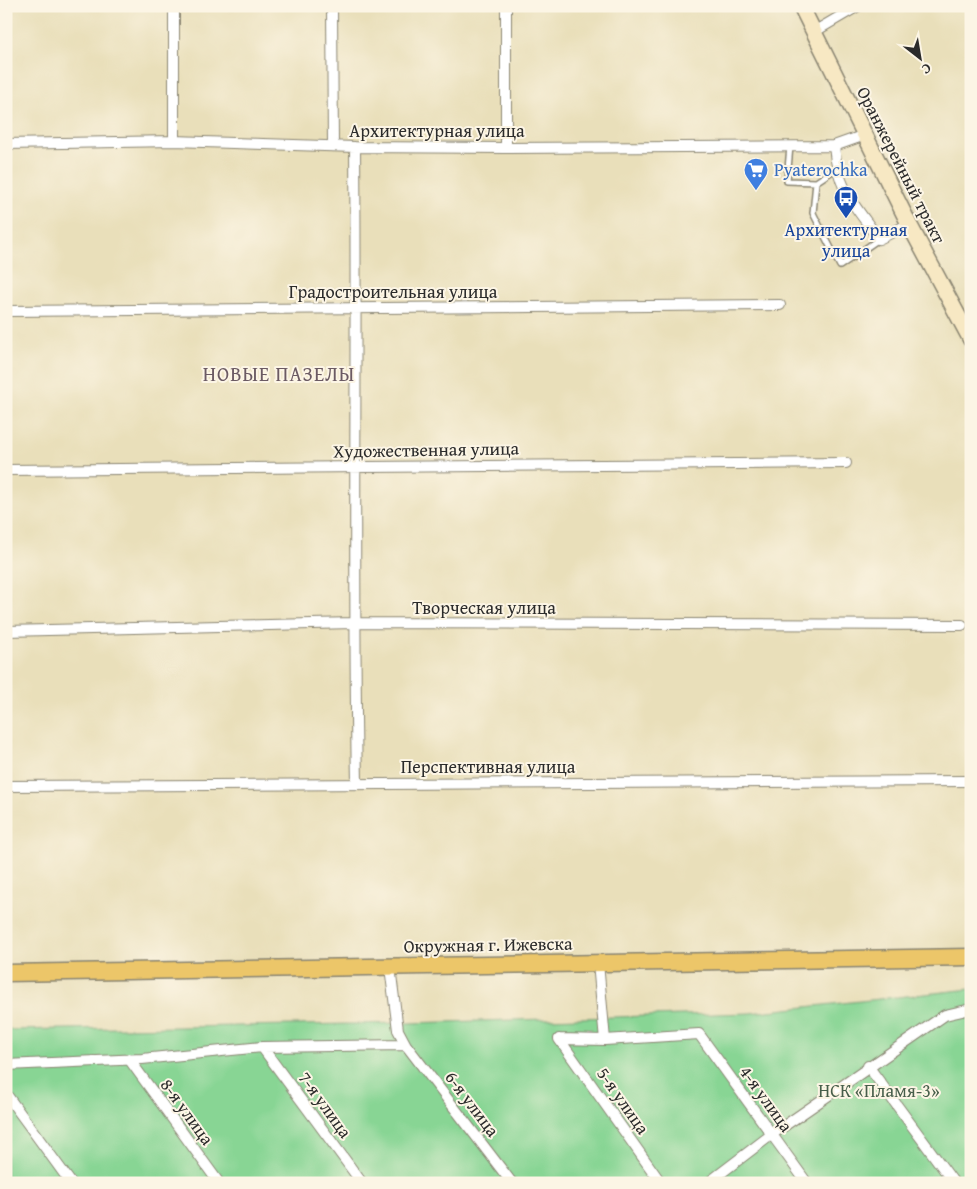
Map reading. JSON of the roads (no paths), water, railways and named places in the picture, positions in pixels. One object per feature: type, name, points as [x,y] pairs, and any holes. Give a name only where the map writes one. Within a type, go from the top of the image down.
[{"type":"main road","name":"Окружная г. Ижевска","points":[[6,973],[971,957]]},
{"type":"street","points":[[174,6],[174,141]]},
{"type":"street","points":[[332,6],[332,146]]},
{"type":"street","points":[[506,6],[506,148]]},
{"type":"street","name":"Оранжерейный тракт","points":[[801,6],[812,32],[909,224],[971,340]]},
{"type":"street","points":[[812,32],[858,6]]},
{"type":"street","name":"Архитектурная улица","points":[[6,144],[174,141],[355,147],[834,146],[865,135]]},
{"type":"street","points":[[834,146],[837,168],[845,193],[879,239],[909,224]]},
{"type":"street","points":[[355,147],[356,467],[354,623],[357,784]]},
{"type":"street","name":"Градостроительная улица","points":[[6,311],[780,305]]},
{"type":"street","name":"Художественная улица","points":[[6,470],[846,463]]},
{"type":"street","name":"Творческая улица","points":[[6,631],[354,623],[962,625]]},
{"type":"street","name":"Перспективная улица","points":[[6,786],[971,781]]},
{"type":"street","points":[[598,963],[605,1040]]},
{"type":"street","name":"6-я улица","points":[[390,966],[398,1030],[406,1045],[512,1183]]},
{"type":"street","points":[[708,1183],[771,1134],[944,1015],[971,1010]]},
{"type":"street","name":"4-я улица","points":[[605,1040],[699,1034],[807,1183]]},
{"type":"street","name":"5-я улица","points":[[605,1040],[559,1039],[661,1183]]},
{"type":"street","points":[[6,1065],[129,1060],[262,1047],[406,1045]]},
{"type":"street","name":"7-я улица","points":[[262,1047],[362,1183]]},
{"type":"street","name":"8-я улица","points":[[129,1060],[219,1183]]},
{"type":"street","points":[[868,1066],[954,1183]]},
{"type":"street","points":[[6,1094],[71,1183]]},
{"type":"lane","points":[[790,146],[787,181],[816,182],[837,168]]},
{"type":"lane","points":[[816,182],[813,213],[840,266],[879,239]]},
{"type":"place","name":"Pyaterochka","points":[[756,191]]},
{"type":"place","name":"Архитектурная улица","points":[[846,219]]},
{"type":"district","name":"НОВЫЕ ПАЗЕЛЫ","points":[[279,374]]},
{"type":"park label","name":"НСК «Пламя-3»","points":[[879,1091]]}]
